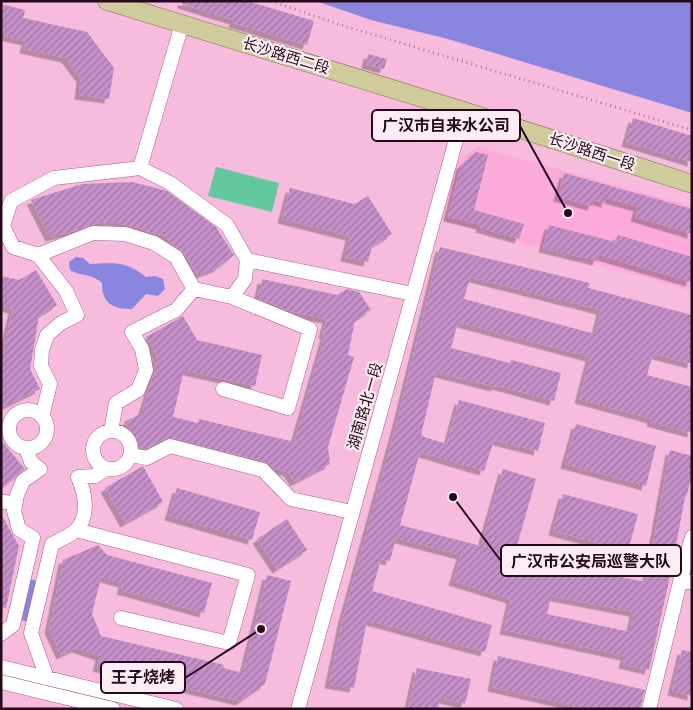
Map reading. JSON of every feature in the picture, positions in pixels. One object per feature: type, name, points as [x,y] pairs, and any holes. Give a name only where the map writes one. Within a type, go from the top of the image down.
[{"type":"main road","name":"长沙路西二段","points":[[107,1],[464,111]]},
{"type":"main road","name":"长沙路西一段","points":[[464,111],[692,184]]},
{"type":"street","points":[[140,168],[182,24]]},
{"type":"street","name":"湖南路北一段","points":[[298,709],[464,111]]},
{"type":"street","points":[[223,389],[288,408],[310,329],[232,297],[194,289],[176,257],[154,243],[126,234],[93,233],[38,254],[7,246],[3,226],[11,201],[54,178],[140,168],[170,183],[227,224],[247,260],[244,279],[232,297]]},
{"type":"street","points":[[38,254],[66,291],[77,315],[61,323],[47,335],[42,350],[41,366],[50,384],[42,416],[47,428],[44,440],[34,447],[26,448],[16,445],[12,441],[5,425],[13,416],[24,410],[31,410],[42,416]]},
{"type":"street","points":[[247,260],[413,294]]},
{"type":"street","points":[[111,431],[116,403],[138,390],[146,370],[142,348],[132,332],[176,310],[194,289]]},
{"type":"street","points":[[111,431],[121,434],[130,443],[130,456],[124,466],[112,470],[106,469],[96,462],[92,449],[97,437],[102,433],[111,431]]},
{"type":"street","points":[[130,456],[147,458],[170,446],[263,470],[291,499],[352,512]]},
{"type":"street","points":[[1,634],[13,625],[33,538],[19,529],[14,511],[8,503],[17,494],[23,481],[40,469],[31,462],[26,448]]},
{"type":"street","points":[[47,678],[31,633],[52,544],[76,530],[81,523],[85,505],[84,489],[78,477],[95,476],[106,469]]},
{"type":"street","points":[[76,530],[248,575],[230,643],[121,618]]},
{"type":"street","points":[[649,709],[686,582],[692,537]]},
{"type":"street","points":[[1,667],[176,709]]},
{"type":"street","points":[[1,682],[114,709]]},
{"type":"path","points":[[271,1],[341,25],[692,130]]},
{"type":"shaded area","points":[[316,1],[692,1],[692,113],[448,39],[371,20]]},
{"type":"shaded area","points":[[478,147],[692,206],[692,278],[688,290],[442,220],[457,161]]},
{"type":"shaded area","points":[[76,257],[83,258],[90,264],[120,264],[132,268],[146,277],[155,276],[163,279],[165,289],[158,296],[146,294],[132,309],[119,308],[106,300],[102,283],[93,277],[70,270],[69,262]]},
{"type":"shaded area","points":[[28,579],[37,581],[28,622],[19,619]]},
{"type":"green space","points":[[216,167],[279,183],[272,212],[208,196]]},
{"type":"building","points":[[182,1],[247,1],[314,21],[307,45],[233,23],[234,20],[182,4]]},
{"type":"building","points":[[1,4],[25,10],[23,18],[87,32],[114,68],[109,99],[79,95],[81,78],[66,58],[24,49],[26,41],[1,35]]},
{"type":"building","points":[[368,54],[387,59],[384,69],[366,64]]},
{"type":"building","points":[[633,118],[692,136],[692,162],[626,142]]},
{"type":"building","points":[[476,152],[488,155],[474,210],[524,224],[519,239],[480,228],[481,225],[448,217],[461,165]]},
{"type":"building","points":[[564,173],[692,209],[692,234],[635,217],[638,207],[606,198],[606,203],[594,200],[592,206],[558,197]]},
{"type":"building","points":[[132,182],[167,191],[216,227],[234,255],[217,268],[198,275],[183,252],[165,236],[112,221],[90,225],[50,237],[31,200],[82,184]]},
{"type":"building","points":[[290,188],[355,204],[368,196],[392,234],[372,246],[368,262],[345,257],[350,236],[282,219]]},
{"type":"building","points":[[549,225],[615,242],[618,235],[692,257],[692,276],[690,282],[599,255],[597,261],[543,248]]},
{"type":"building","points":[[440,247],[590,283],[588,288],[692,315],[692,364],[653,354],[647,375],[692,387],[692,433],[651,422],[652,419],[579,399],[590,357],[458,322],[451,348],[510,363],[511,360],[561,373],[554,401],[496,385],[495,387],[436,372],[421,435],[424,437],[447,444],[459,400],[545,423],[538,451],[494,440],[484,471],[420,452],[400,525],[481,546],[503,469],[536,479],[514,556],[646,582],[670,450],[692,456],[692,476],[685,497],[671,572],[649,670],[623,664],[625,656],[504,630],[511,599],[453,581],[461,555],[396,538],[390,561],[381,559],[372,591],[492,625],[485,652],[367,620],[354,688],[329,684],[342,621],[396,425]],"holes":[[[470,277],[601,310],[595,334],[464,299]],[[551,596],[634,612],[630,632],[547,614]]]},
{"type":"building","points":[[36,270],[57,305],[39,316],[30,369],[40,389],[1,408],[1,359],[13,309],[1,306],[1,276],[19,280]]},
{"type":"building","points":[[262,279],[337,295],[347,289],[359,292],[371,310],[355,320],[348,355],[354,357],[328,447],[330,464],[295,482],[288,472],[274,468],[265,462],[172,438],[166,438],[146,449],[138,447],[124,422],[142,413],[154,373],[157,355],[146,337],[183,316],[197,340],[262,355],[255,386],[184,370],[173,417],[198,423],[199,419],[294,442],[325,335],[323,334],[327,319],[289,311],[258,298]]},
{"type":"building","points":[[576,424],[656,446],[646,486],[565,464]]},
{"type":"building","points":[[1,440],[25,469],[1,489]]},
{"type":"building","points":[[143,466],[163,502],[125,523],[105,488]]},
{"type":"building","points":[[177,488],[260,512],[252,540],[169,516]]},
{"type":"building","points":[[563,494],[638,514],[628,551],[553,531]]},
{"type":"building","points":[[1,514],[19,546],[6,608],[1,608]]},
{"type":"building","points":[[287,519],[307,550],[277,569],[257,539]]},
{"type":"building","points":[[98,545],[107,555],[212,583],[204,613],[121,590],[123,583],[101,577],[92,614],[101,636],[224,665],[223,668],[243,673],[267,575],[291,581],[265,684],[240,701],[97,667],[100,656],[76,648],[61,655],[49,629],[63,560]]},
{"type":"building","points":[[682,650],[692,652],[692,696],[672,691]]},
{"type":"building","points":[[498,656],[645,690],[640,709],[574,709],[575,706],[492,687]]},
{"type":"building","points":[[417,668],[471,679],[465,704],[440,698],[438,709],[408,709]]},
{"type":"place","name":"广汉市自来水公司","points":[[568,213]]},
{"type":"place","name":"广汉市公安局巡警大队","points":[[453,497]]},
{"type":"place","name":"王子烧烤","points":[[261,629]]}]
